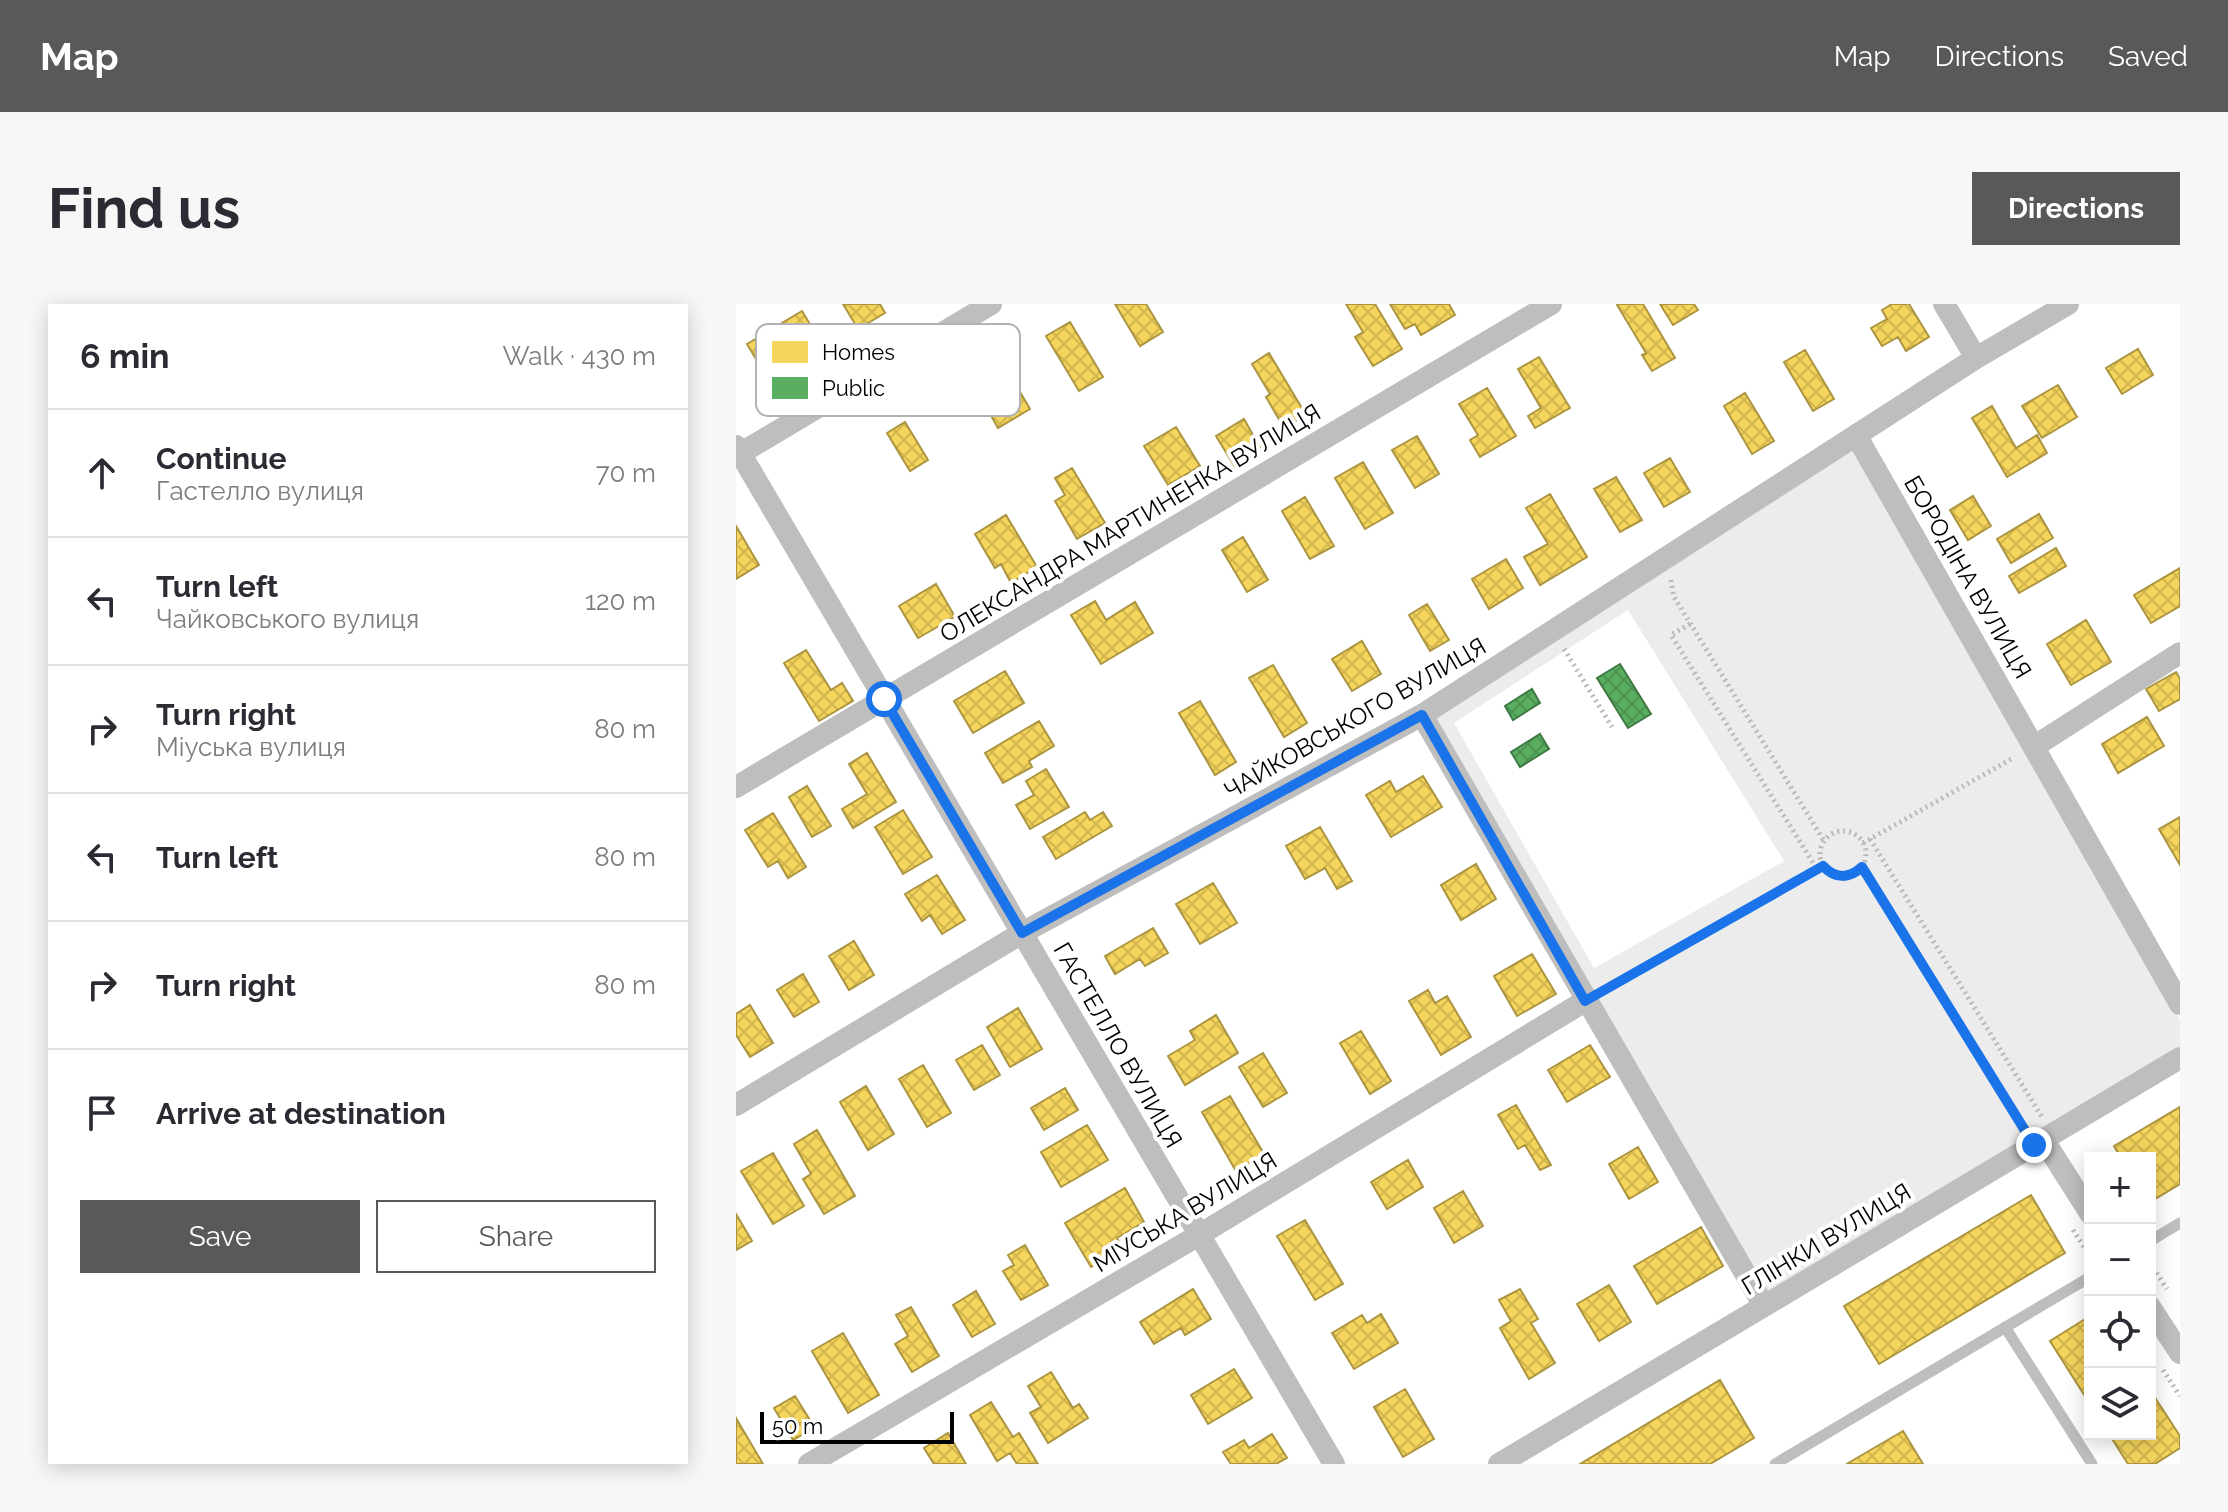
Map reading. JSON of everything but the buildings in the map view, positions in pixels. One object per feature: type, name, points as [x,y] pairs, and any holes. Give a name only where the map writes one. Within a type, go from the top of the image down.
[{"type":"street","points":[[957,324],[991,304]]},
{"type":"street","name":"ОЛЕКСАНДРА МАРТИНЕНКА ВУЛИЦЯ","points":[[736,787],[1551,304]]},
{"type":"street","points":[[1944,304],[1976,358]]},
{"type":"street","name":"ЧАЙКОВСЬКОГО ВУЛИЦЯ","points":[[736,1105],[1022,933],[1422,715],[1976,358],[2068,304]]},
{"type":"street","points":[[737,452],[799,416]]},
{"type":"street","name":"БОРОДІНА ВУЛИЦЯ","points":[[1856,435],[2180,1004]]},
{"type":"street","name":"ГАСТЕЛЛО ВУЛИЦЯ","points":[[737,452],[1334,1464]]},
{"type":"street","points":[[2035,746],[2180,653]]},
{"type":"street","points":[[1422,715],[1764,1306]]},
{"type":"street","name":"МІУСЬКА ВУЛИЦЯ","points":[[809,1464],[1199,1235],[1585,1001]]},
{"type":"street","name":"ГЛІНКИ ВУЛИЦЯ","points":[[1499,1464],[2180,1058]]},
{"type":"street","points":[[2043,1139],[2084,1204]]},
{"type":"street","points":[[2156,1316],[2180,1353]]},
{"type":"lane","points":[[2156,1237],[2180,1223]]},
{"type":"lane","points":[[1775,1464],[2084,1281]]},
{"type":"lane","points":[[2005,1327],[2092,1464]]},
{"type":"path","points":[[1668,556],[1674,597],[1824,841]]},
{"type":"path","points":[[1690,624],[1671,635],[1817,869]]},
{"type":"path","points":[[1553,631],[1612,727]]},
{"type":"path","points":[[1863,843],[2035,746]]},
{"type":"path","points":[[1849,831],[1858,835],[1863,843],[1866,859],[1855,873],[1847,877],[1829,872],[1823,866],[1820,849],[1830,834],[1849,831]]},
{"type":"path","points":[[1870,839],[2043,1139]]},
{"type":"path","points":[[1585,1001],[1823,866]]},
{"type":"path","points":[[1862,867],[2043,1139]]},
{"type":"shaded area","points":[[1854,446],[2180,1019],[2180,1050],[1767,1296],[1431,719]],"holes":[[[1628,610],[1784,861],[1594,968],[1454,723]]]},
{"type":"route","points":[[884,699],[1022,933],[1422,715],[1585,1001],[1823,866],[1829,872],[1847,877],[1862,867],[2034,1145]]}]
